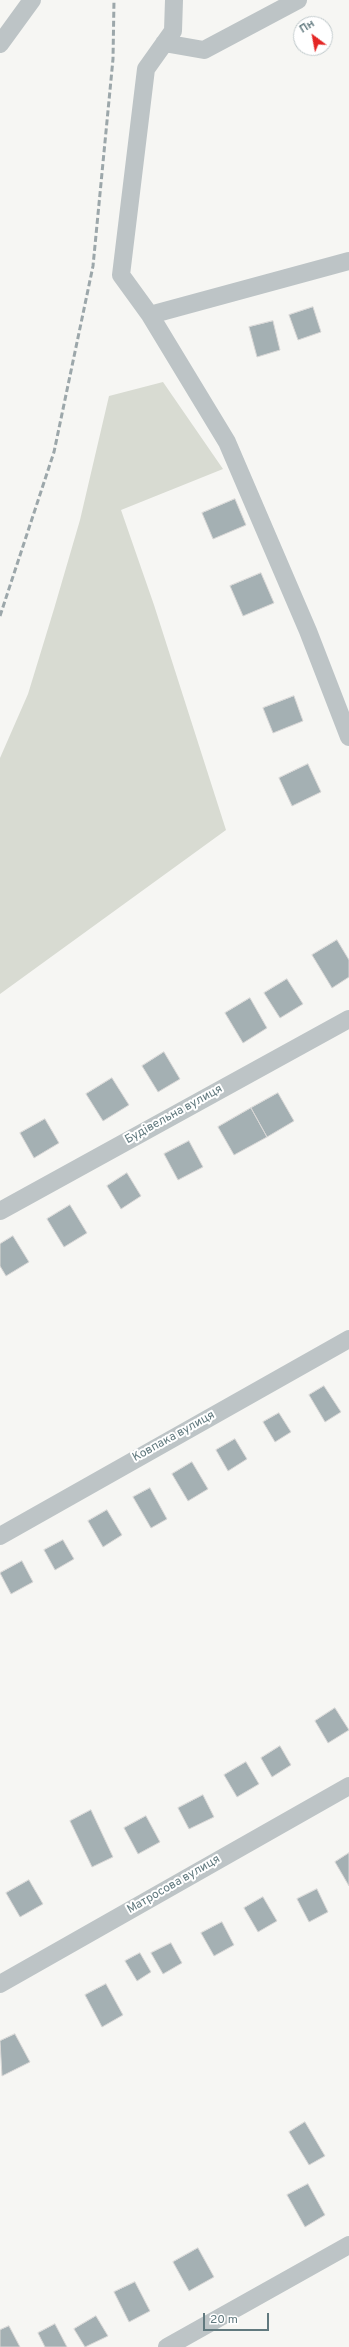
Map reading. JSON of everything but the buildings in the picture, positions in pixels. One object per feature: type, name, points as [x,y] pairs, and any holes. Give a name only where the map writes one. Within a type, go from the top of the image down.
[{"type":"street","points":[[0,44],[32,0]]},
{"type":"street","points":[[174,0],[173,31],[146,69],[121,275],[150,315],[227,442],[308,631],[349,737]]},
{"type":"street","points":[[164,43],[204,50],[298,0]]},
{"type":"street","points":[[150,315],[349,261]]},
{"type":"street","name":"Будівельна вулиця","points":[[0,1211],[349,1019]]},
{"type":"street","name":"Ковпака вулиця","points":[[0,1536],[349,1339]]},
{"type":"street","name":"Матросова вулиця","points":[[0,1984],[349,1786]]},
{"type":"street","points":[[167,2347],[349,2245]]},
{"type":"shaded area","points":[[163,382],[223,469],[121,510],[154,605],[226,830],[0,994],[0,758],[28,694],[54,609],[80,520],[109,396]]},
{"type":"railway","points":[[0,616],[54,452],[93,266],[113,59],[114,0]]}]
